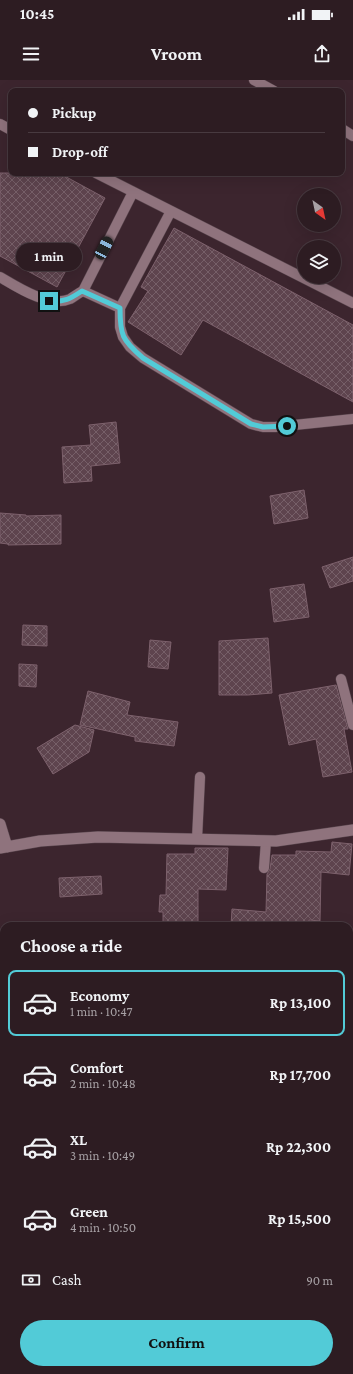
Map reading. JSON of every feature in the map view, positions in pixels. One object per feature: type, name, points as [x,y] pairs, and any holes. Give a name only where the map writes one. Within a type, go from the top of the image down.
[{"type":"street","points":[[0,824],[4,848],[40,841],[84,837],[266,841],[353,830]]},
{"type":"lane","points":[[254,80],[269,88]]},
{"type":"lane","points":[[102,176],[353,303]]},
{"type":"lane","points":[[0,277],[26,292],[49,301],[59,302],[70,300],[82,291],[134,192]]},
{"type":"lane","points":[[171,211],[120,308],[120,327],[124,338],[130,347],[143,358],[251,424],[263,427],[275,427],[353,419]]},
{"type":"lane","points":[[82,291],[120,308]]},
{"type":"lane","points":[[341,679],[353,725]]},
{"type":"lane","points":[[197,839],[200,777]]},
{"type":"lane","points":[[264,868],[266,841]]},
{"type":"building","points":[[0,173],[8,173],[8,176],[65,176],[105,198],[57,287],[0,256]]},
{"type":"building","points":[[174,228],[353,325],[353,402],[203,320],[181,355],[128,322],[148,291],[141,287]]},
{"type":"building","points":[[116,422],[120,463],[91,466],[92,481],[64,483],[62,447],[91,445],[89,425]]},
{"type":"building","points":[[304,490],[308,518],[274,524],[270,496]]},
{"type":"building","points":[[0,513],[26,516],[61,515],[61,544],[8,545],[0,543]]},
{"type":"building","points":[[353,557],[353,581],[330,588],[322,567]]},
{"type":"building","points":[[304,584],[309,617],[274,622],[270,589]]},
{"type":"building","points":[[23,625],[47,626],[47,646],[22,645]]},
{"type":"building","points":[[268,638],[272,693],[219,695],[219,641]]},
{"type":"building","points":[[150,640],[171,642],[168,669],[148,667]]},
{"type":"building","points":[[19,664],[37,665],[36,687],[19,686]]},
{"type":"building","points":[[336,685],[348,729],[344,729],[352,772],[323,777],[316,739],[289,745],[279,695]]},
{"type":"building","points":[[88,691],[130,702],[127,715],[178,722],[174,746],[135,741],[135,737],[80,725]]},
{"type":"building","points":[[75,725],[94,730],[89,752],[53,774],[37,748]]},
{"type":"building","points":[[332,842],[352,844],[349,875],[321,872],[320,921],[231,922],[232,909],[266,912],[267,874],[270,869],[272,855],[296,855],[296,851],[331,852]]},
{"type":"building","points":[[195,848],[228,848],[226,890],[198,889],[198,922],[163,922],[163,912],[159,912],[160,895],[166,895],[167,854],[195,854]]},
{"type":"building","points":[[101,876],[102,894],[60,897],[59,878]]},
{"type":"route","points":[[49,301],[59,302],[70,300],[82,291],[120,308],[120,327],[124,338],[130,347],[143,358],[251,424],[263,427],[287,426]]}]
